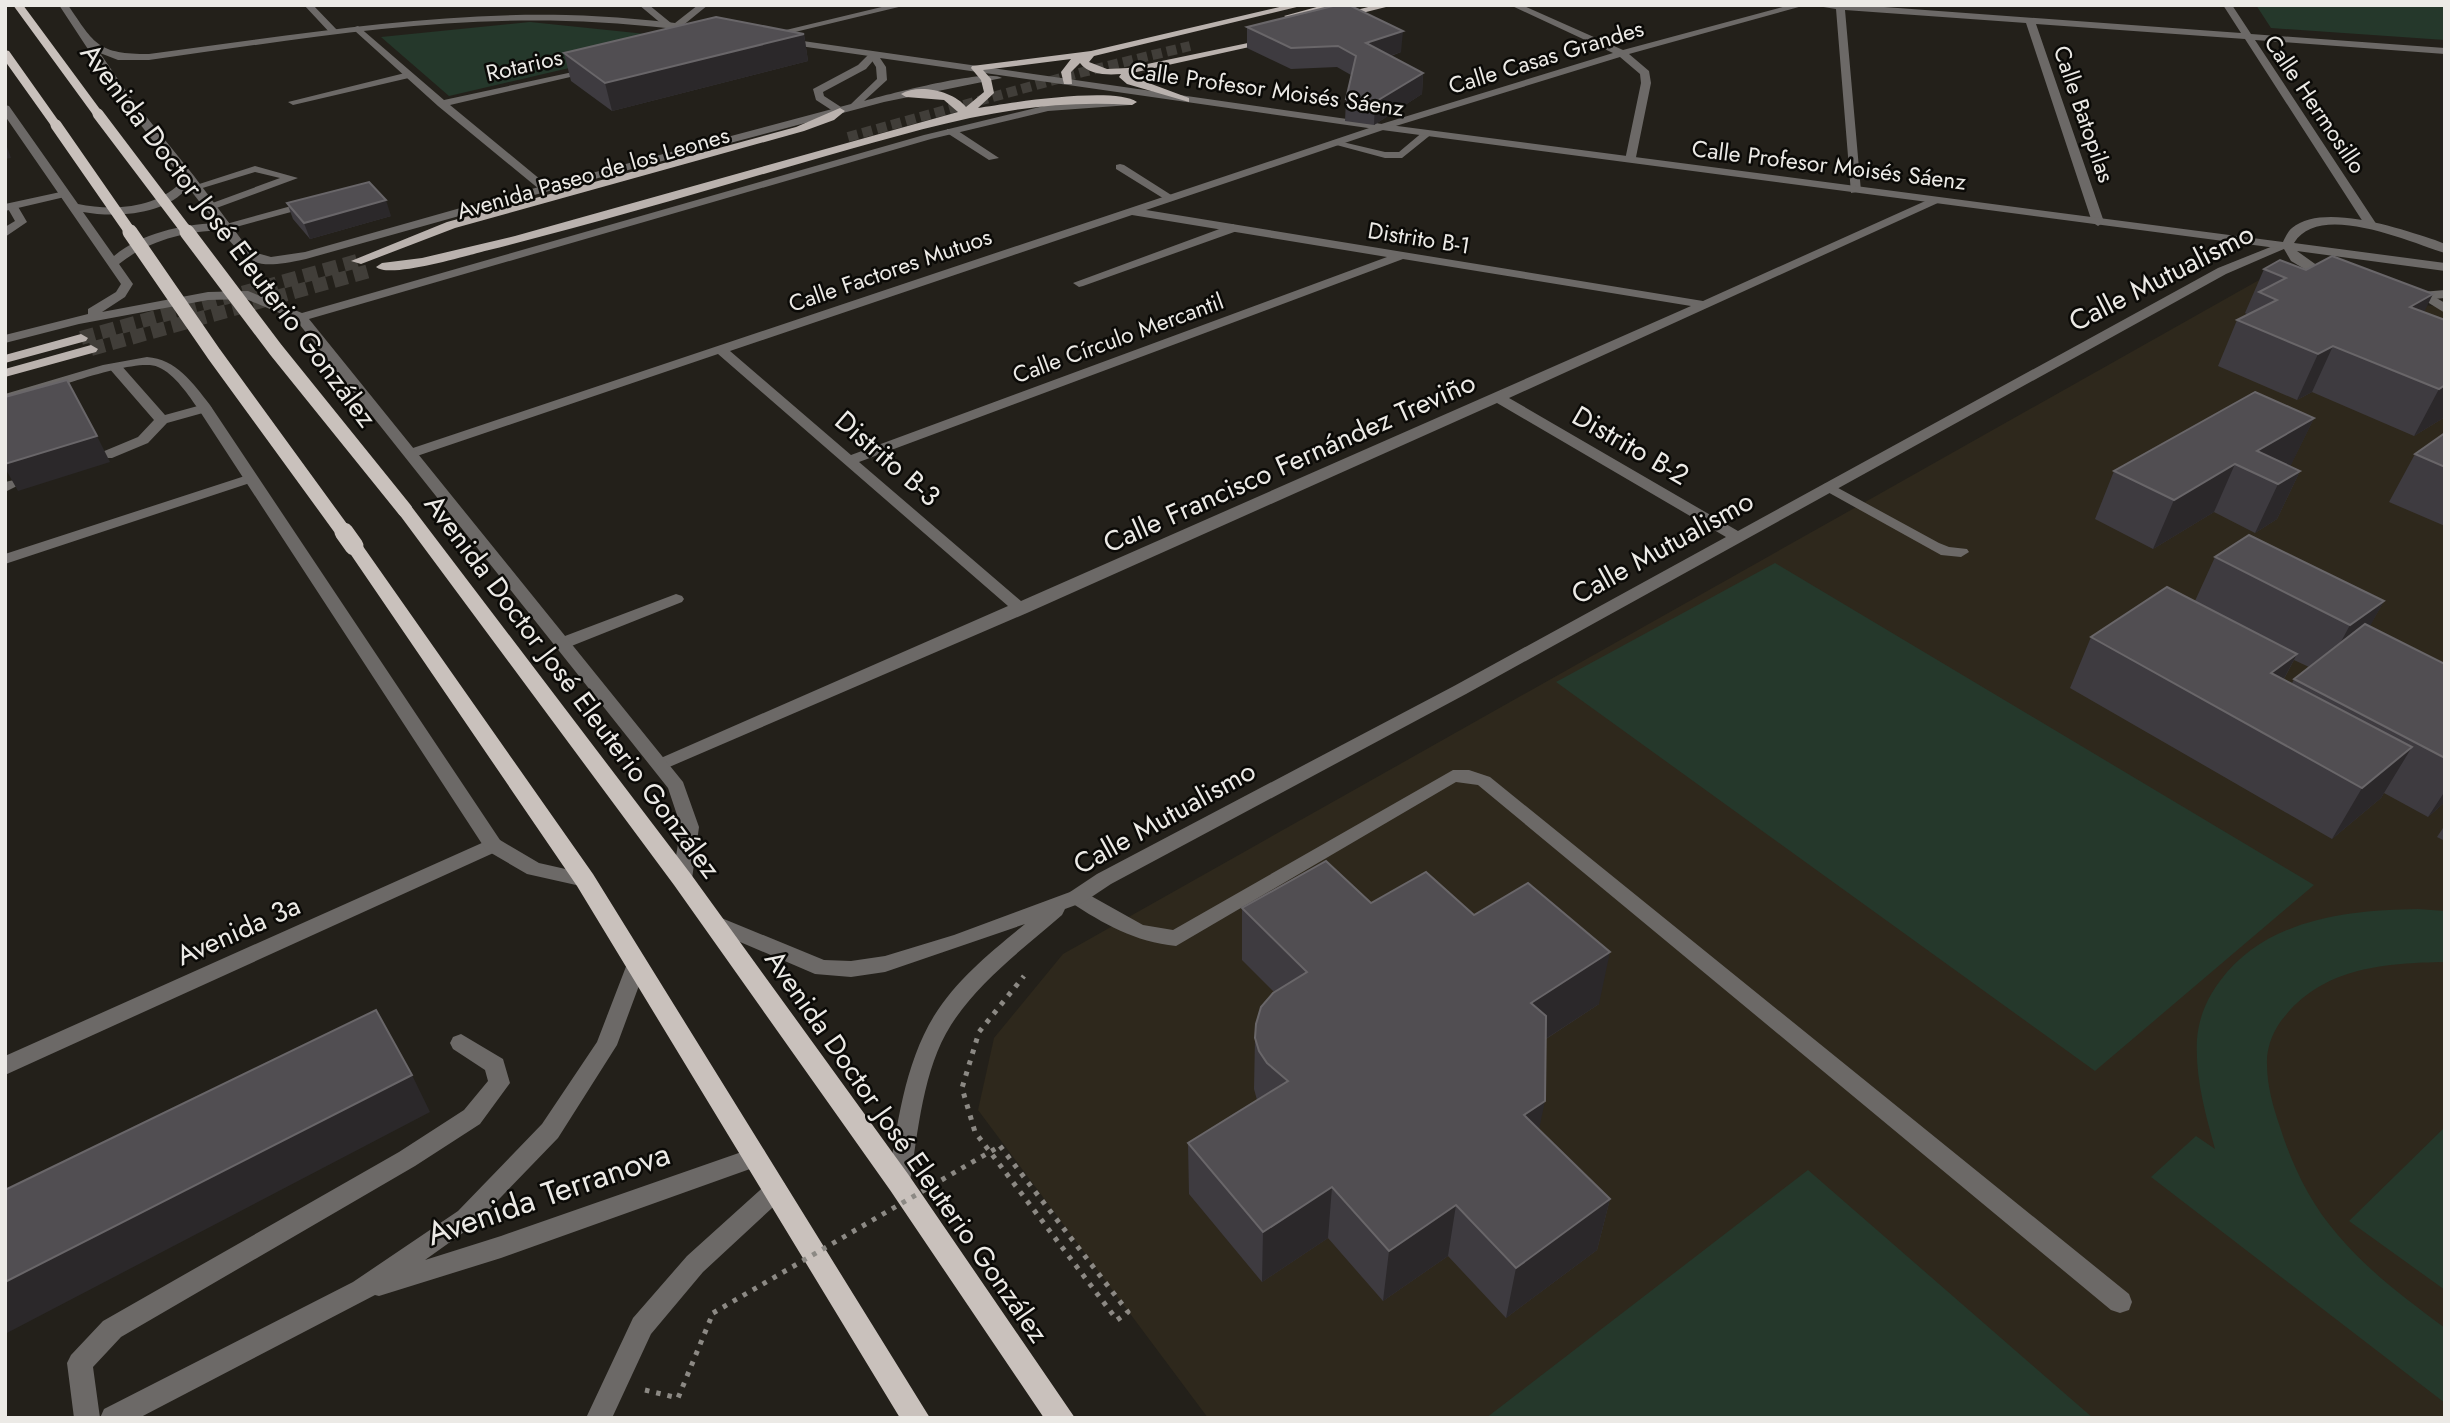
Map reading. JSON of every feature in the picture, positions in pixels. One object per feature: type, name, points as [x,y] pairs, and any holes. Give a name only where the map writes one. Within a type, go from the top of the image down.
[{"type":"highway","name":"Avenida Doctor José Eleuterio González","points":[[18,5],[276,350],[405,510],[682,879],[899,1182],[1061,1418]]},
{"type":"highway","points":[[5,53],[214,354],[354,546],[585,880],[916,1418]]},
{"type":"main road","points":[[976,68],[1091,54],[1301,5]]},
{"type":"main road","points":[[1271,30],[1185,43],[1337,5]]},
{"type":"main road","points":[[1091,54],[1084,62],[1088,67],[1107,72],[1128,71],[1390,5]]},
{"type":"main road","points":[[1329,25],[1339,23],[1352,13]]},
{"type":"main road","points":[[1068,82],[1066,72],[1071,63],[1091,54]]},
{"type":"main road","points":[[964,114],[982,103],[989,93],[986,79],[976,68]]},
{"type":"main road","points":[[1128,71],[1124,76],[1130,82],[1185,100]]},
{"type":"main road","points":[[906,94],[928,93],[945,96],[960,105],[964,114]]},
{"type":"main road","points":[[382,267],[422,262],[509,242],[964,114],[1026,102],[1066,99],[1132,102]]},
{"type":"main road","name":"Avenida Paseo de los Leones","points":[[840,111],[830,118],[800,129],[451,225],[357,261],[840,127]]},
{"type":"main road","name":"Avenida Paseo de los Leones","points":[[369,271],[848,137]]},
{"type":"main road","points":[[5,359],[86,344],[5,373]]},
{"type":"street","points":[[63,5],[124,96],[253,259],[285,259],[543,187],[906,94],[986,79],[1025,76]]},
{"type":"street","points":[[308,5],[334,32]]},
{"type":"street","points":[[643,5],[666,23]]},
{"type":"street","points":[[678,25],[704,5]]},
{"type":"street","points":[[1514,5],[1622,53],[1645,73],[1646,83],[1632,160]]},
{"type":"street","name":"Calle Casas Grandes","points":[[1382,127],[1622,53],[1802,5]]},
{"type":"street","points":[[1815,5],[2445,51]]},
{"type":"street","name":"Calle Hermosillo","points":[[2227,5],[2371,225]]},
{"type":"street","name":"Calle Profesor Moisés Sáenz","points":[[899,6],[760,38],[1382,127],[2445,267]]},
{"type":"street","points":[[1840,7],[1855,191]]},
{"type":"street","points":[[86,43],[118,57],[139,57],[358,29],[485,18],[578,18],[666,23],[714,31]]},
{"type":"street","name":"Calle Batopilas","points":[[2030,21],[2098,222]]},
{"type":"street","points":[[358,29],[442,104],[543,187]]},
{"type":"street","points":[[873,55],[881,67],[882,80],[861,100],[840,111],[816,95],[817,91],[862,67],[873,55]]},
{"type":"street","name":"Rotarios","points":[[442,104],[603,66]]},
{"type":"street","points":[[293,102],[409,75]]},
{"type":"street","points":[[301,317],[951,131],[1048,108],[1185,100]]},
{"type":"street","points":[[5,108],[127,284],[121,295],[78,320]]},
{"type":"street","points":[[928,137],[964,114]]},
{"type":"street","name":"Calle Factores Mutuos","points":[[412,453],[1382,127]]},
{"type":"street","points":[[951,131],[993,158]]},
{"type":"street","points":[[1334,143],[1385,155],[1402,155],[1428,133]]},
{"type":"street","points":[[1120,167],[1170,198]]},
{"type":"street","points":[[73,207],[96,213],[137,208],[159,202],[183,191],[193,183],[255,169],[292,178],[211,207]]},
{"type":"street","points":[[5,233],[20,222],[9,208],[65,194]]},
{"type":"street","points":[[112,263],[125,251],[169,233],[226,226],[327,200]]},
{"type":"street","name":"Calle Francisco Fernández Treviño","points":[[660,765],[1498,398],[1936,200]]},
{"type":"street","name":"Distrito B-1","points":[[1131,211],[1701,304]]},
{"type":"street","points":[[2340,283],[2308,268],[2295,258],[2287,245],[2289,237],[2296,230],[2327,223],[2371,225],[2422,238],[2445,250]]},
{"type":"street","points":[[1079,283],[1233,228]]},
{"type":"street","name":"Calle Mutualismo","points":[[899,1182],[918,1093],[931,1044],[941,1023],[954,1004],[995,962],[1071,899],[1460,690],[2222,271],[2287,245]]},
{"type":"street","name":"Calle Círculo Mercantil","points":[[850,460],[1400,256]]},
{"type":"street","points":[[2391,295],[2428,297],[2445,294]]},
{"type":"street","points":[[6,338],[78,320],[208,296],[248,295],[301,317],[677,786],[690,827],[682,879]]},
{"type":"street","points":[[2428,297],[2445,309]]},
{"type":"street","name":"Distrito B-3","points":[[720,349],[1021,609]]},
{"type":"street","points":[[5,399],[115,367],[149,361],[162,363],[196,395],[205,408],[494,845],[534,869],[585,880]]},
{"type":"street","points":[[115,367],[162,420]]},
{"type":"street","name":"Distrito B-2","points":[[1498,398],[1737,537]]},
{"type":"street","points":[[107,455],[143,440],[162,420],[205,408]]},
{"type":"street","points":[[5,559],[251,478]]},
{"type":"street","points":[[1829,487],[1933,546],[1947,552],[1961,552]]},
{"type":"street","points":[[563,643],[676,599]]},
{"type":"street","points":[[1071,899],[1150,937],[1176,938],[1453,776],[1484,780],[2120,1301]]},
{"type":"street","name":"Avenida 3a","points":[[7,1058],[494,845]]},
{"type":"street","name":"Calle Mutualismo","points":[[712,922],[822,968],[852,969],[913,957],[1071,899]]},
{"type":"street","name":"Avenida Terranova","points":[[113,1418],[362,1290],[466,1218],[550,1131],[606,1045],[637,964]]},
{"type":"street","points":[[88,1418],[80,1363],[112,1329],[407,1159],[472,1117],[499,1083],[495,1065],[461,1043]]},
{"type":"street","name":"Avenida Terranova","points":[[362,1290],[501,1247],[756,1157]]},
{"type":"street","points":[[599,1418],[642,1326],[695,1264],[776,1190]]},
{"type":"path","points":[[678,1398],[713,1313],[1000,1146],[1128,1312],[1117,1320],[975,1132],[962,1088],[979,1032],[1012,988],[1029,971]]},
{"type":"shaded area","points":[[2268,275],[2390,302],[2445,307],[2445,1418],[1208,1418],[978,1110],[994,1038],[1063,954]]},
{"type":"green space","points":[[2256,5],[2445,5],[2445,40],[2271,28]]},
{"type":"green space","points":[[530,22],[694,39],[449,96],[381,37]]},
{"type":"green space","points":[[1775,563],[2314,885],[2095,1071],[1556,682]]},
{"type":"green space","points":[[2418,909],[2445,911],[2445,962],[2401,964],[2358,971],[2319,987],[2301,1000],[2277,1026],[2268,1051],[2267,1072],[2273,1104],[2285,1141],[2296,1169],[2318,1210],[2361,1260],[2445,1328],[2445,1403],[2151,1177],[2196,1136],[2215,1149],[2199,1081],[2197,1039],[2208,1001],[2220,981],[2239,960],[2284,931],[2310,922],[2364,912]]},
{"type":"green space","points":[[2445,1127],[2445,1290],[2349,1221]]},
{"type":"green space","points":[[1808,1170],[2093,1418],[1486,1418]]},
{"type":"building","points":[[1337,5],[1349,5],[1403,31],[1366,43],[1423,73],[1375,102],[1346,99],[1356,56],[1338,46],[1291,48],[1247,27]]},
{"type":"building","points":[[716,17],[804,34],[605,83],[564,53]]},
{"type":"building","points":[[369,182],[386,200],[304,223],[287,203]]},
{"type":"building","points":[[2332,256],[2433,294],[2410,307],[2445,320],[2445,385],[2439,389],[2333,346],[2318,354],[2237,320],[2277,300],[2259,292],[2286,278],[2264,269],[2280,260],[2306,270]]},
{"type":"building","points":[[67,380],[97,436],[5,464],[5,397]]},
{"type":"building","points":[[2255,392],[2314,418],[2257,451],[2300,471],[2278,484],[2235,464],[2174,500],[2114,471]]},
{"type":"building","points":[[2445,433],[2445,467],[2415,454]]},
{"type":"building","points":[[2249,535],[2384,601],[2350,625],[2215,557]]},
{"type":"building","points":[[2167,587],[2297,654],[2271,673],[2412,747],[2362,788],[2091,637]]},
{"type":"building","points":[[2365,624],[2445,664],[2445,758],[2294,679]]},
{"type":"building","points":[[1326,861],[1371,903],[1426,872],[1474,915],[1528,883],[1610,952],[1531,1003],[1546,1016],[1545,1101],[1524,1115],[1610,1199],[1516,1268],[1456,1205],[1389,1251],[1332,1187],[1263,1232],[1188,1143],[1288,1081],[1267,1063],[1259,1051],[1255,1038],[1256,1024],[1261,1007],[1273,993],[1307,972],[1242,908]]},
{"type":"building","points":[[376,1010],[412,1075],[5,1282],[5,1190]]},
{"type":"tunnel","points":[[848,137],[1083,72],[1190,46]]},
{"type":"tunnel","points":[[81,338],[357,261]]},
{"type":"tunnel","points":[[91,349],[369,271]]}]
